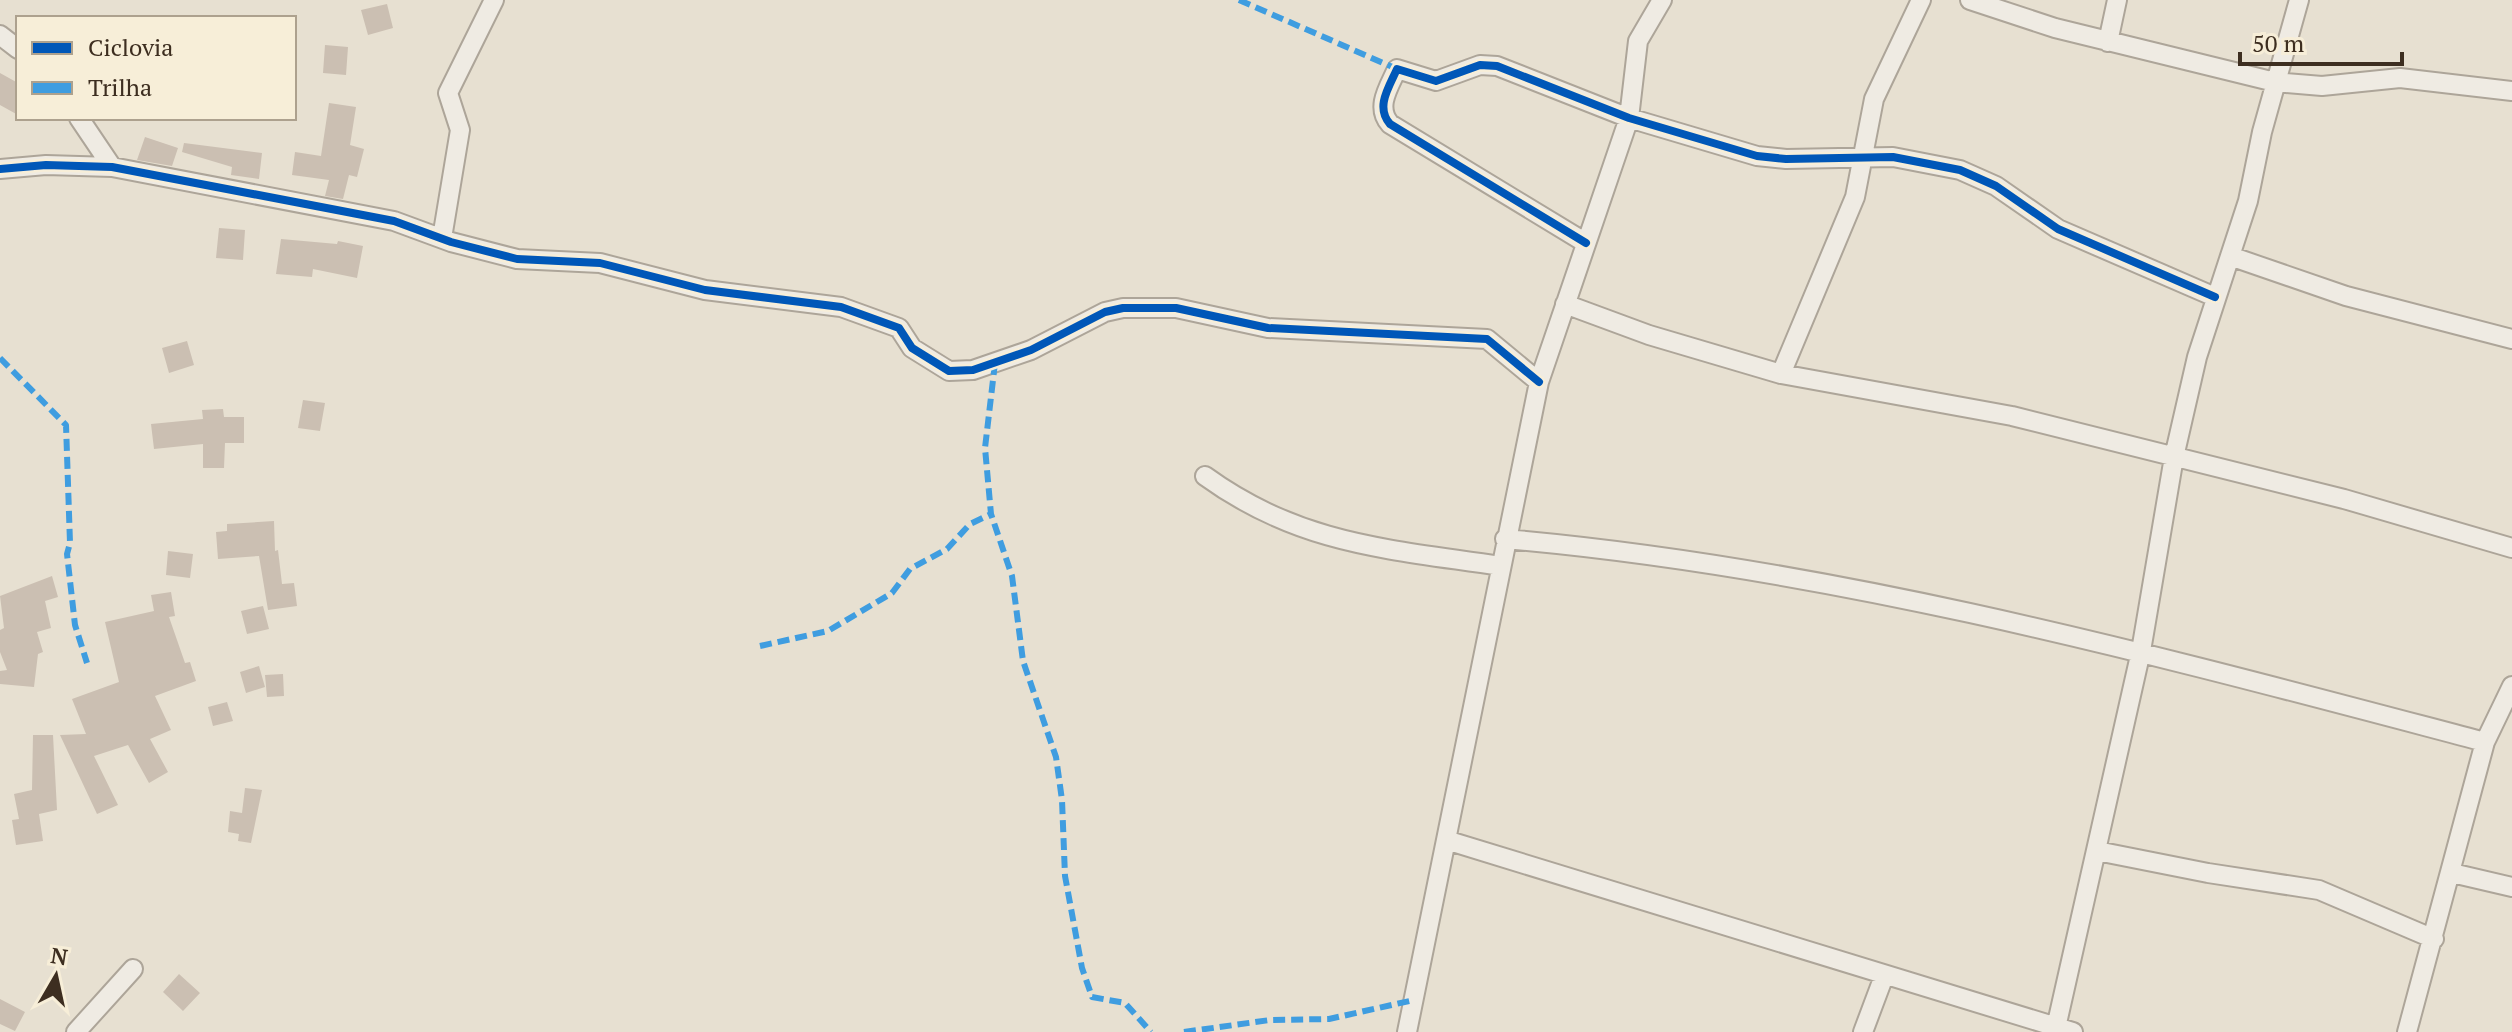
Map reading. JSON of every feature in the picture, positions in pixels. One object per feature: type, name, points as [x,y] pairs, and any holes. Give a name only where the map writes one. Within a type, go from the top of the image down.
[{"type":"street","points":[[442,238],[460,130],[448,93],[494,0]]},
{"type":"street","points":[[1407,1032],[1539,382],[1629,118],[1638,41],[1662,0]]},
{"type":"street","points":[[1781,374],[1855,197],[1874,99],[1921,0]]},
{"type":"street","points":[[1970,0],[2108,42],[2275,82],[2322,86],[2400,78],[2512,91]]},
{"type":"street","points":[[2108,42],[2117,0]]},
{"type":"street","points":[[1446,840],[2061,1030],[2141,651],[2174,457],[2215,297],[2248,201],[2275,82],[2299,0]]},
{"type":"street","points":[[0,35],[16,47]]},
{"type":"street","points":[[1586,243],[1390,124],[1382,112],[1383,103],[1397,69],[1436,81],[1480,65],[1497,66],[1629,118],[1757,156],[1786,159],[1861,155],[1960,170],[1996,186],[2058,229],[2215,297]]},
{"type":"street","points":[[80,120],[112,167]]},
{"type":"street","points":[[0,169],[46,165],[112,167],[394,221],[517,259],[600,263],[705,290],[841,307],[899,328],[912,348],[949,371],[973,370],[1031,350],[1105,312],[1123,308],[1176,308],[1268,328],[1487,339],[1539,382]]},
{"type":"street","points":[[2230,256],[2346,296],[2512,339]]},
{"type":"street","points":[[1565,304],[1649,335],[1781,374],[1998,413],[2344,499],[2512,548]]},
{"type":"street","points":[[1205,476],[1258,510],[1335,539],[1408,555],[1500,566]]},
{"type":"street","points":[[1505,539],[1608,548],[1860,590],[2032,625],[2485,742]]},
{"type":"street","points":[[2407,1032],[2485,742],[2512,686]]},
{"type":"street","points":[[2097,851],[2167,866],[2319,890],[2434,939]]},
{"type":"street","points":[[2452,873],[2512,887]]},
{"type":"street","points":[[76,1032],[133,969]]},
{"type":"street","points":[[1863,1032],[1884,976]]},
{"type":"building","points":[[387,4],[393,28],[368,35],[361,10]]},
{"type":"building","points":[[325,45],[348,47],[346,75],[323,73]]},
{"type":"building","points":[[0,73],[16,82],[16,114],[0,105]]},
{"type":"building","points":[[329,103],[356,107],[350,145],[364,149],[357,177],[349,175],[343,199],[325,196],[329,180],[292,175],[295,152],[321,156]]},
{"type":"building","points":[[145,137],[178,148],[172,166],[137,160]]},
{"type":"building","points":[[184,143],[262,153],[259,179],[231,175],[232,167],[182,152]]},
{"type":"building","points":[[219,228],[245,230],[243,260],[216,258]]},
{"type":"building","points":[[281,239],[337,244],[338,241],[363,246],[357,278],[313,269],[312,277],[276,274]]},
{"type":"building","points":[[187,341],[194,365],[169,373],[162,348]]},
{"type":"building","points":[[303,400],[325,403],[320,431],[298,428]]},
{"type":"building","points":[[223,409],[224,417],[244,417],[244,443],[225,443],[224,468],[203,468],[203,444],[154,449],[151,424],[203,419],[202,410]]},
{"type":"building","points":[[274,521],[275,551],[278,550],[282,584],[294,583],[297,606],[268,610],[259,556],[218,559],[216,532],[227,531],[227,524]]},
{"type":"building","points":[[168,551],[193,554],[190,578],[166,575]]},
{"type":"building","points":[[52,576],[58,597],[45,601],[51,628],[37,632],[43,652],[38,654],[34,687],[0,684],[0,671],[7,670],[0,652],[0,630],[4,628],[0,596]]},
{"type":"building","points":[[171,592],[175,616],[169,617],[185,663],[190,662],[196,681],[155,696],[171,730],[150,739],[168,772],[149,783],[128,745],[94,756],[118,805],[97,814],[60,735],[86,734],[72,699],[119,682],[105,622],[154,611],[151,595]]},
{"type":"building","points":[[263,606],[269,629],[247,634],[241,611]]},
{"type":"building","points":[[259,666],[265,687],[246,693],[240,672]]},
{"type":"building","points":[[283,674],[284,696],[267,697],[265,675]]},
{"type":"building","points":[[227,702],[233,721],[213,726],[208,707]]},
{"type":"building","points":[[33,735],[53,735],[57,810],[39,814],[43,841],[16,845],[12,820],[19,819],[14,794],[32,790]]},
{"type":"building","points":[[245,788],[262,790],[251,843],[238,841],[239,834],[228,832],[230,811],[242,813]]},
{"type":"building","points":[[179,974],[200,993],[183,1011],[163,992]]},
{"type":"building","points":[[0,999],[25,1012],[15,1031],[0,1024]]},
{"type":"marked path","points":[[1239,0],[1397,69]]},
{"type":"marked path","points":[[0,358],[66,425],[70,543],[67,554],[75,625],[87,663]]},
{"type":"marked path","points":[[995,363],[985,448],[991,514],[1012,576],[1023,661],[1056,757],[1062,800],[1065,876],[1082,968],[1092,997],[1125,1003],[1151,1032]]},
{"type":"marked path","points":[[760,646],[828,631],[892,593],[910,569],[947,549],[970,524],[991,514]]},
{"type":"marked path","points":[[1184,1032],[1270,1020],[1329,1019],[1414,1000]]},
{"type":"cycle path","points":[[1586,243],[1390,124],[1384,104],[1397,69],[1436,81],[1480,65],[1497,66],[1629,118],[1757,156],[1786,159],[1893,157],[1960,170],[1996,186],[2058,229],[2215,297]]},
{"type":"cycle path","points":[[0,169],[46,165],[112,167],[394,221],[451,242],[517,259],[600,263],[705,290],[841,307],[899,328],[912,348],[949,371],[973,370],[1031,350],[1105,312],[1123,308],[1176,308],[1268,328],[1487,339],[1539,382]]}]
